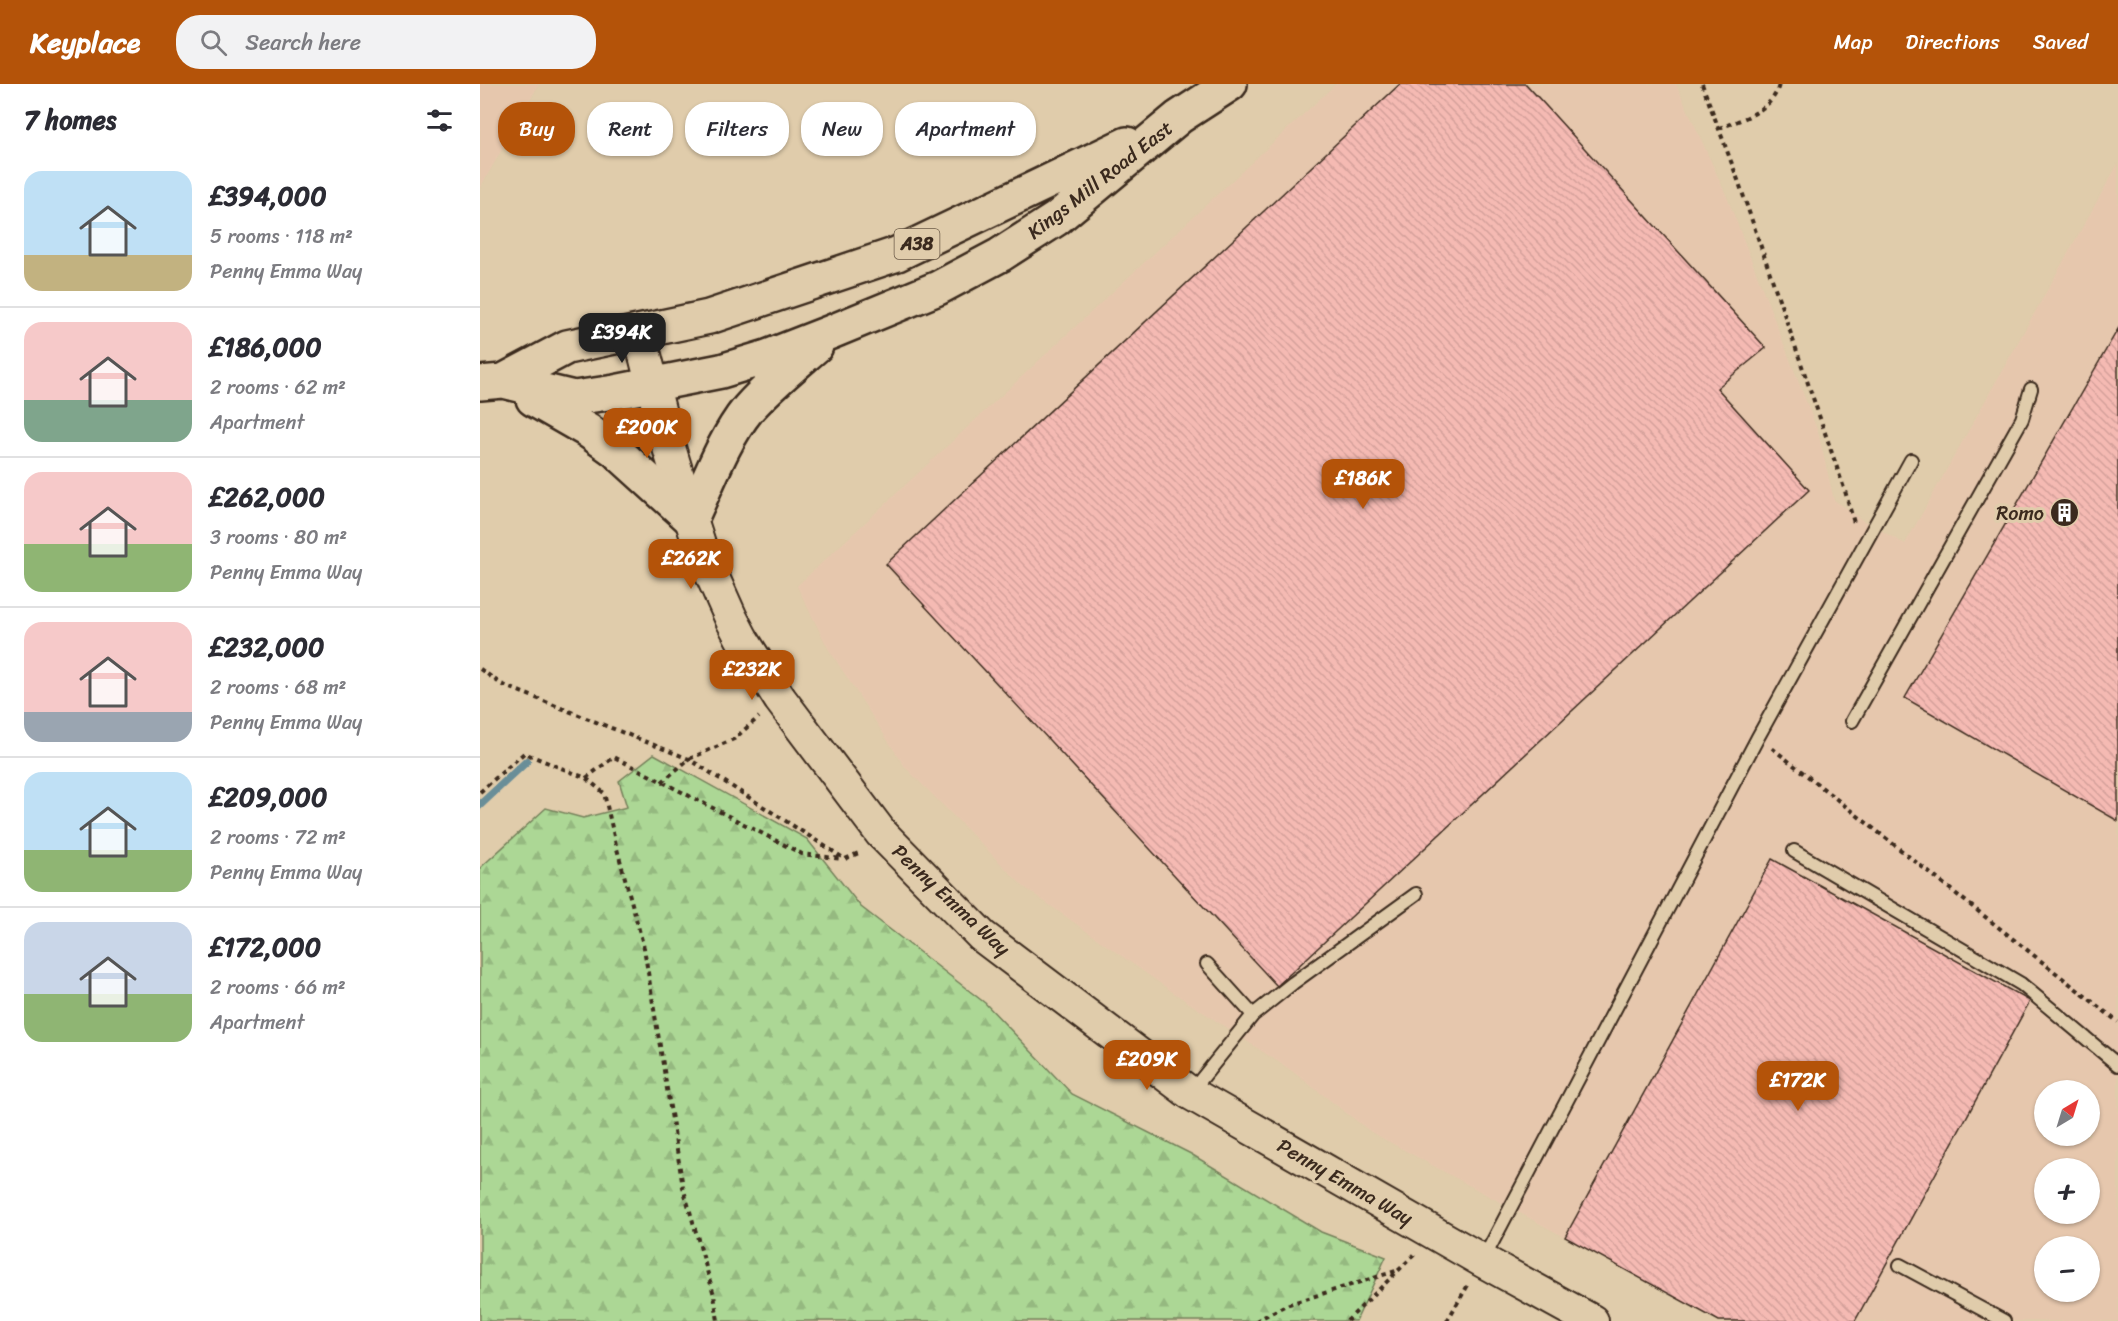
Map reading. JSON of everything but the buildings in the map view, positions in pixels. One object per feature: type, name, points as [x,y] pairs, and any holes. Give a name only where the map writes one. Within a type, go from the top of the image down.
[{"type":"highway","name":"A38","points":[[1179,117],[1230,84]]},
{"type":"highway","name":"Kings Mill Road East","points":[[492,382],[567,347],[731,310],[897,254],[1179,117]]},
{"type":"highway","name":"Kings Mill Road East","points":[[492,382],[573,398],[721,371],[767,357],[938,288],[1000,255],[1056,219],[1179,117]]},
{"type":"highway","points":[[492,382],[586,430],[615,450],[691,519],[733,431],[748,410],[765,391],[831,332]]},
{"type":"main road","name":"Penny Emma Way","points":[[639,332],[667,441],[691,519],[702,553],[731,618],[780,699],[881,833],[982,936],[1190,1093],[1592,1321]]},
{"type":"lane","points":[[1852,721],[2022,419],[2031,389]]},
{"type":"lane","points":[[1483,1261],[1758,737],[1911,460]]},
{"type":"lane","points":[[1794,851],[2021,984],[2118,1065]]},
{"type":"lane","points":[[1190,1093],[1253,1015],[1293,983],[1416,894]]},
{"type":"lane","points":[[1207,964],[1253,1015]]},
{"type":"lane","points":[[1900,1265],[2004,1321]]},
{"type":"path","points":[[1702,84],[1841,480],[1861,548]]},
{"type":"path","points":[[1719,128],[1754,116],[1777,92],[1779,84]]},
{"type":"path","points":[[480,669],[501,684],[689,759],[845,859]]},
{"type":"path","points":[[662,782],[689,759],[734,740],[780,699]]},
{"type":"path","points":[[1758,737],[2118,1022]]},
{"type":"path","points":[[480,792],[524,753],[586,778],[604,793],[615,845],[644,948],[683,1187],[714,1295],[718,1321]]},
{"type":"path","points":[[586,778],[614,757],[802,854],[845,859],[861,852],[881,833]]},
{"type":"path","points":[[1347,1321],[1396,1271],[1437,1235]]},
{"type":"path","points":[[1447,1321],[1483,1261]]},
{"type":"path","points":[[1256,1321],[1286,1305],[1396,1271]]},
{"type":"shaded area","points":[[480,84],[539,84],[529,102],[498,102],[498,156],[480,188]]},
{"type":"shaded area","points":[[1336,84],[1676,84],[1727,197],[1818,432],[1834,500],[1862,520],[1905,544],[2118,164],[2118,1321],[1719,1321],[1371,1132],[1292,1071],[1174,993],[1024,887],[905,767],[828,648],[797,586]]},
{"type":"green space","points":[[654,754],[807,839],[861,907],[985,1003],[1072,1094],[1191,1154],[1321,1232],[1386,1257],[1356,1321],[480,1321],[480,868],[546,808],[583,818],[627,807],[619,781]]},
{"type":"waterway","points":[[480,805],[527,761]]},
{"type":"place","name":"Romo","points":[[2065,513]]}]
